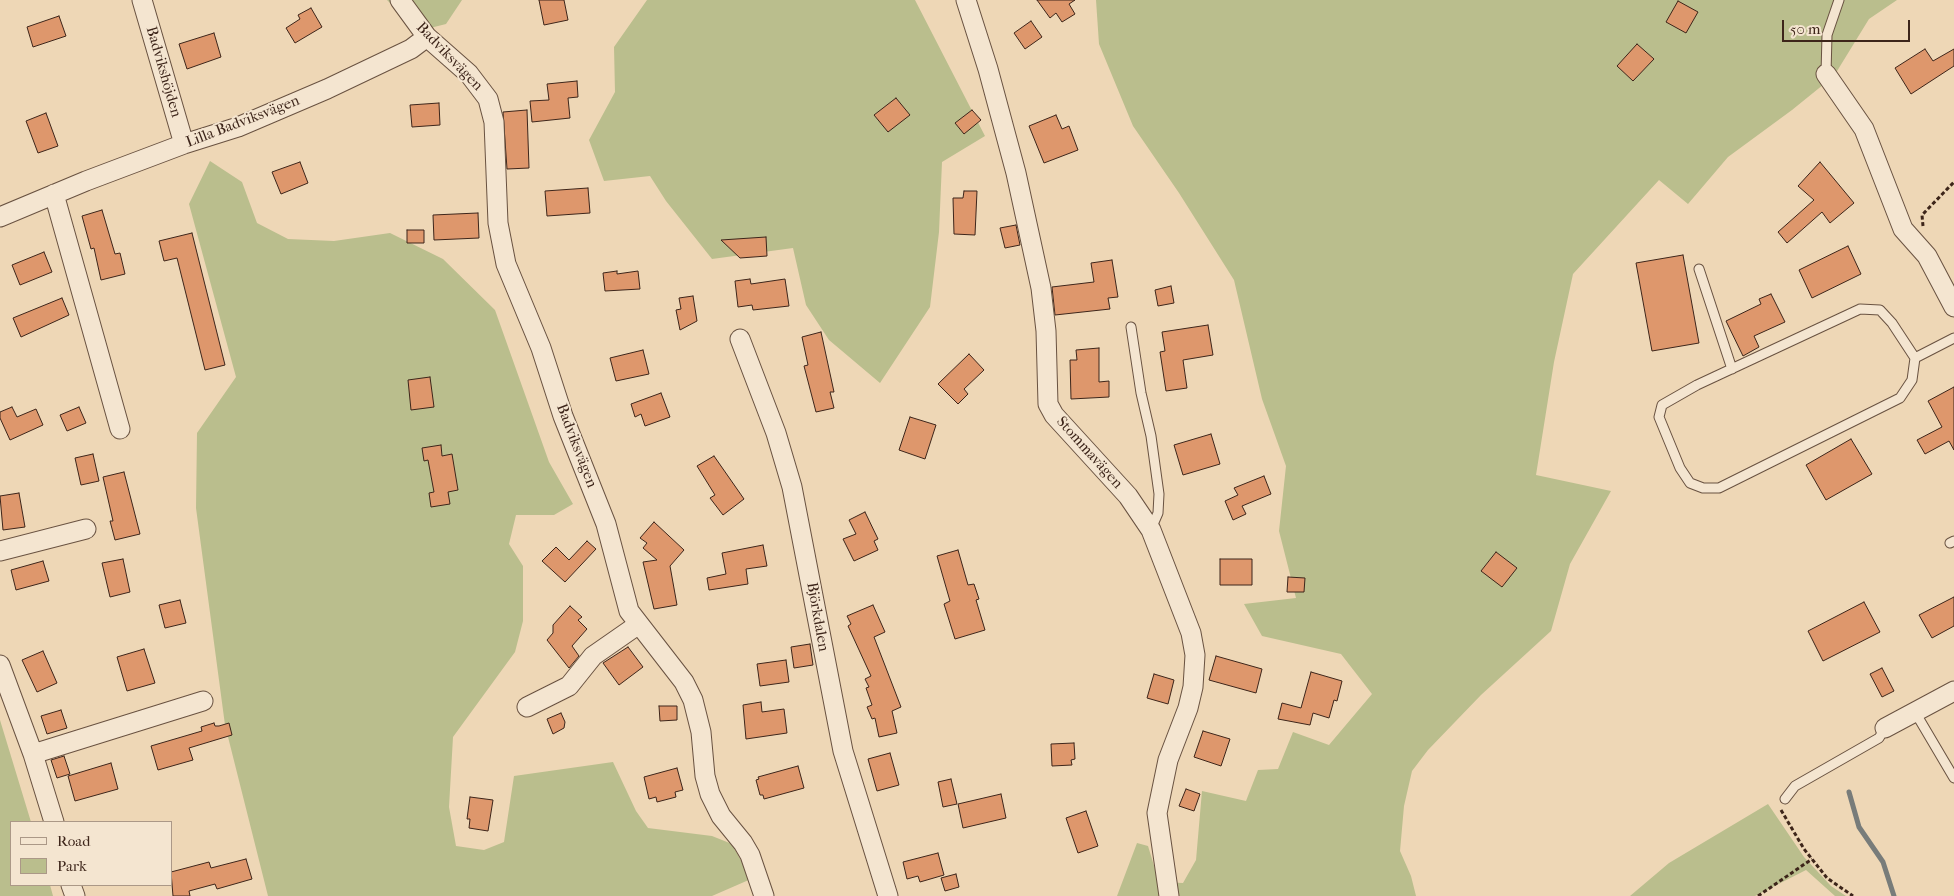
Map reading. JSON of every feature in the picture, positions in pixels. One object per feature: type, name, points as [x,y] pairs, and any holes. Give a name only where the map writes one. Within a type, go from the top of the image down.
[{"type":"street","name":"Badvikshöjden","points":[[142,0],[184,144]]},
{"type":"street","name":"Badviksvägen","points":[[400,0],[427,37],[469,74],[488,99],[494,122],[498,223],[506,264],[541,348],[563,416],[606,524],[629,612],[684,682],[693,700],[701,732],[705,776],[710,794],[721,816],[743,843],[750,855],[764,896]]},
{"type":"street","name":"Stommavägen","points":[[966,0],[988,69],[1016,173],[1041,288],[1046,331],[1048,404],[1054,415],[1128,496],[1151,530],[1191,633],[1195,655],[1194,677],[1188,708],[1168,760],[1157,813],[1169,896]]},
{"type":"street","name":"Lilla Badviksvägen","points":[[0,217],[184,144],[238,126],[327,89],[411,49],[427,37]]},
{"type":"street","points":[[1826,74],[1864,129],[1904,229],[1927,256],[1954,307]]},
{"type":"street","points":[[54,194],[120,429]]},
{"type":"street","name":"Björkdalen","points":[[740,339],[776,433],[792,487],[843,752],[888,896]]},
{"type":"street","points":[[0,551],[86,529]]},
{"type":"street","points":[[527,707],[569,686],[593,656],[639,624]]},
{"type":"street","points":[[0,664],[33,754],[54,821]]},
{"type":"street","points":[[1885,728],[1954,691]]},
{"type":"street","points":[[33,754],[203,701]]},
{"type":"lane","points":[[1826,74],[1827,35],[1839,0]]},
{"type":"lane","points":[[1699,269],[1732,369]]},
{"type":"lane","points":[[1860,309],[1880,310],[1892,323],[1915,358],[1912,380],[1900,398],[1719,488],[1703,488],[1690,483],[1680,468],[1659,417],[1662,405],[1732,369],[1860,309]]},
{"type":"lane","points":[[1131,327],[1141,393],[1151,436],[1159,494],[1158,513],[1151,530]]},
{"type":"lane","points":[[1915,358],[1954,338]]},
{"type":"lane","points":[[1915,712],[1954,778]]},
{"type":"lane","points":[[1785,799],[1795,786],[1879,738],[1885,728]]},
{"type":"path","points":[[1927,256],[1922,215],[1954,182]]},
{"type":"path","points":[[1785,799],[1781,810],[1812,859],[1827,878],[1853,896]]},
{"type":"path","points":[[1758,896],[1812,859]]},
{"type":"green space","points":[[387,0],[462,0],[446,24],[418,31]]},
{"type":"green space","points":[[647,0],[915,0],[985,136],[942,162],[939,232],[930,307],[880,383],[829,340],[806,305],[793,248],[712,259],[666,201],[650,176],[604,181],[589,140],[615,92],[614,47]]},
{"type":"green space","points":[[1096,0],[1897,0],[1869,19],[1834,76],[1792,110],[1728,157],[1688,204],[1659,180],[1573,274],[1554,362],[1536,475],[1611,491],[1570,564],[1551,631],[1481,695],[1428,750],[1412,771],[1404,806],[1400,851],[1411,876],[1416,896],[1117,896],[1137,843],[1148,846],[1159,882],[1183,883],[1196,860],[1202,791],[1246,801],[1258,770],[1278,769],[1293,732],[1329,745],[1372,694],[1341,654],[1262,636],[1244,604],[1296,598],[1279,531],[1286,466],[1262,399],[1234,280],[1179,193],[1133,126],[1099,44]]},
{"type":"green space","points":[[210,161],[242,182],[257,223],[288,239],[334,241],[390,233],[443,259],[495,310],[549,462],[573,504],[554,515],[516,515],[509,544],[523,566],[523,621],[515,652],[453,737],[449,807],[456,846],[484,850],[504,842],[514,776],[613,762],[636,811],[648,828],[712,836],[732,844],[751,879],[712,896],[268,896],[225,725],[196,508],[197,433],[236,377],[189,204]]},
{"type":"green space","points":[[0,720],[31,821],[10,821],[10,886],[50,886],[53,896],[0,896]]},
{"type":"green space","points":[[1768,804],[1804,857],[1831,886],[1846,896],[1835,896],[1806,870],[1755,896],[1630,896],[1669,863]]},
{"type":"building","points":[[539,0],[564,0],[568,20],[544,25]]},
{"type":"building","points":[[1037,0],[1075,0],[1069,4],[1075,14],[1062,22],[1056,13],[1050,18]]},
{"type":"building","points":[[1678,1],[1698,12],[1686,33],[1666,22]]},
{"type":"building","points":[[311,8],[322,27],[295,43],[286,28],[300,19],[298,15]]},
{"type":"building","points":[[59,16],[66,36],[33,47],[27,27]]},
{"type":"building","points":[[1031,21],[1042,37],[1025,49],[1014,33]]},
{"type":"building","points":[[214,33],[221,57],[187,69],[179,44]]},
{"type":"building","points":[[1637,44],[1654,59],[1633,81],[1617,66]]},
{"type":"building","points":[[1925,49],[1933,61],[1954,49],[1954,66],[1911,94],[1895,68]]},
{"type":"building","points":[[577,81],[578,97],[568,98],[570,118],[532,122],[530,101],[549,100],[547,84]]},
{"type":"building","points":[[896,98],[910,115],[888,132],[874,115]]},
{"type":"building","points":[[439,103],[440,125],[412,127],[410,105]]},
{"type":"building","points":[[527,110],[529,168],[507,169],[503,112]]},
{"type":"building","points":[[972,110],[981,120],[964,134],[955,123]]},
{"type":"building","points":[[46,113],[58,146],[38,153],[26,121]]},
{"type":"building","points":[[1056,115],[1062,129],[1069,126],[1078,150],[1044,163],[1029,126]]},
{"type":"building","points":[[300,162],[308,183],[281,194],[272,172]]},
{"type":"building","points":[[1820,162],[1854,203],[1830,223],[1822,212],[1787,243],[1778,232],[1814,200],[1798,186]]},
{"type":"building","points":[[588,188],[590,213],[547,216],[545,191]]},
{"type":"building","points":[[964,191],[977,191],[975,235],[954,234],[953,198],[963,198]]},
{"type":"building","points":[[102,210],[115,254],[120,253],[125,274],[101,280],[94,248],[91,249],[82,216]]},
{"type":"building","points":[[478,213],[479,238],[434,240],[433,215]]},
{"type":"building","points":[[1016,225],[1020,245],[1005,248],[1000,228]]},
{"type":"building","points":[[407,230],[424,230],[424,243],[407,243]]},
{"type":"building","points":[[192,233],[225,365],[205,370],[177,258],[164,261],[159,241]]},
{"type":"building","points":[[766,237],[767,256],[740,258],[721,240]]},
{"type":"building","points":[[1848,246],[1861,274],[1812,298],[1799,270]]},
{"type":"building","points":[[44,252],[52,272],[20,285],[12,265]]},
{"type":"building","points":[[1683,255],[1699,343],[1652,351],[1636,263]]},
{"type":"building","points":[[1112,260],[1118,297],[1108,298],[1110,309],[1055,315],[1052,287],[1094,282],[1091,263]]},
{"type":"building","points":[[617,271],[617,274],[638,271],[640,289],[605,291],[603,273]]},
{"type":"building","points":[[750,279],[751,284],[785,279],[789,306],[753,310],[752,305],[738,307],[735,281]]},
{"type":"building","points":[[1171,286],[1174,303],[1158,306],[1155,290]]},
{"type":"building","points":[[1771,294],[1785,322],[1754,336],[1759,347],[1743,356],[1726,321],[1761,304],[1759,299]]},
{"type":"building","points":[[693,296],[697,321],[680,330],[676,310],[681,309],[679,298]]},
{"type":"building","points":[[62,298],[69,315],[21,337],[13,318]]},
{"type":"building","points":[[1208,325],[1213,355],[1183,360],[1187,388],[1166,391],[1160,352],[1165,351],[1162,332]]},
{"type":"building","points":[[821,332],[834,392],[830,392],[834,408],[816,412],[804,366],[808,365],[802,337]]},
{"type":"building","points":[[1099,348],[1099,382],[1109,381],[1109,397],[1071,399],[1070,360],[1077,360],[1076,350]]},
{"type":"building","points":[[643,350],[649,374],[616,381],[610,358]]},
{"type":"building","points":[[969,354],[984,370],[964,389],[968,394],[958,404],[938,384]]},
{"type":"building","points":[[430,377],[434,407],[411,410],[408,380]]},
{"type":"building","points":[[1954,387],[1954,450],[1949,441],[1925,454],[1917,440],[1942,427],[1928,401]]},
{"type":"building","points":[[661,393],[670,417],[645,426],[641,414],[635,417],[631,404]]},
{"type":"building","points":[[12,407],[17,417],[36,409],[43,425],[10,440],[0,418],[0,412]]},
{"type":"building","points":[[79,407],[86,423],[67,431],[60,415]]},
{"type":"building","points":[[910,417],[936,425],[925,459],[899,450]]},
{"type":"building","points":[[1211,434],[1220,464],[1183,475],[1174,445]]},
{"type":"building","points":[[1851,439],[1872,474],[1826,500],[1806,465]]},
{"type":"building","points":[[441,445],[442,456],[452,454],[458,490],[448,492],[450,504],[431,507],[429,493],[434,492],[428,460],[424,461],[422,448]]},
{"type":"building","points":[[93,454],[99,481],[81,485],[75,458]]},
{"type":"building","points":[[714,456],[744,499],[723,515],[710,498],[715,495],[697,466]]},
{"type":"building","points":[[124,472],[140,534],[115,540],[110,521],[113,521],[103,477]]},
{"type":"building","points":[[1264,476],[1271,494],[1242,506],[1246,514],[1233,520],[1225,501],[1238,495],[1234,488]]},
{"type":"building","points":[[19,493],[25,527],[3,530],[0,496]]},
{"type":"building","points":[[865,512],[878,539],[874,541],[878,550],[854,561],[843,539],[856,534],[849,520]]},
{"type":"building","points":[[654,522],[684,550],[670,566],[677,605],[654,609],[643,562],[657,560],[643,548],[647,543],[640,538]]},
{"type":"building","points":[[587,541],[596,549],[565,582],[542,561],[556,547],[569,560]]},
{"type":"building","points":[[763,545],[767,566],[746,569],[748,584],[709,590],[707,578],[726,574],[722,553]]},
{"type":"building","points":[[958,550],[968,585],[974,584],[979,599],[976,600],[985,630],[955,639],[944,604],[950,601],[937,556]]},
{"type":"building","points":[[1496,552],[1517,568],[1502,587],[1481,571]]},
{"type":"building","points":[[123,559],[130,592],[110,597],[102,563]]},
{"type":"building","points":[[1220,559],[1252,559],[1252,585],[1220,585]]},
{"type":"building","points":[[43,561],[49,581],[16,590],[11,570]]},
{"type":"building","points":[[1288,577],[1305,578],[1304,592],[1287,592]]},
{"type":"building","points":[[1954,597],[1954,626],[1932,638],[1919,615]]},
{"type":"building","points":[[180,600],[186,623],[165,628],[159,605]]},
{"type":"building","points":[[1864,602],[1880,632],[1823,661],[1808,631]]},
{"type":"building","points":[[873,605],[885,632],[874,637],[901,707],[892,711],[897,733],[879,737],[875,718],[872,719],[867,707],[872,705],[866,688],[869,687],[865,679],[871,676],[848,626],[851,624],[847,616]]},
{"type":"building","points":[[570,606],[582,617],[578,620],[587,629],[572,646],[579,656],[569,668],[547,640],[553,633],[553,625]]},
{"type":"building","points":[[810,644],[813,665],[794,668],[791,647]]},
{"type":"building","points":[[628,647],[643,667],[619,685],[603,663]]},
{"type":"building","points":[[144,649],[155,683],[127,691],[117,657]]},
{"type":"building","points":[[43,651],[57,683],[37,692],[22,660]]},
{"type":"building","points":[[1216,656],[1262,669],[1256,693],[1209,680]]},
{"type":"building","points":[[786,660],[789,682],[760,686],[757,664]]},
{"type":"building","points":[[1882,668],[1894,691],[1882,697],[1870,674]]},
{"type":"building","points":[[1311,672],[1342,681],[1337,701],[1334,700],[1329,718],[1313,713],[1310,725],[1278,719],[1282,703],[1301,708]]},
{"type":"building","points":[[1154,674],[1174,680],[1168,704],[1147,698]]},
{"type":"building","points":[[761,702],[762,712],[784,709],[787,733],[746,739],[743,705]]},
{"type":"building","points":[[659,706],[677,706],[677,720],[660,721]]},
{"type":"building","points":[[61,710],[67,728],[47,734],[41,716]]},
{"type":"building","points":[[561,713],[565,722],[564,728],[553,734],[547,719]]},
{"type":"building","points":[[214,723],[215,726],[219,726],[229,723],[232,735],[189,748],[193,760],[158,770],[151,746],[202,731],[201,727]]},
{"type":"building","points":[[1203,731],[1230,739],[1221,766],[1194,757]]},
{"type":"building","points":[[1074,743],[1075,759],[1071,760],[1072,765],[1052,766],[1051,744]]},
{"type":"building","points":[[890,753],[899,785],[877,791],[868,759]]},
{"type":"building","points":[[64,756],[70,774],[57,778],[51,760]]},
{"type":"building","points":[[111,763],[118,789],[75,801],[68,776]]},
{"type":"building","points":[[798,766],[804,788],[764,799],[763,795],[760,795],[756,780],[759,779],[758,777]]},
{"type":"building","points":[[677,768],[683,790],[675,792],[676,797],[657,802],[656,797],[649,799],[644,777]]},
{"type":"building","points":[[951,779],[957,804],[943,807],[938,782]]},
{"type":"building","points":[[1186,789],[1200,794],[1194,811],[1179,806]]},
{"type":"building","points":[[1001,794],[1006,818],[963,828],[958,804]]},
{"type":"building","points":[[470,797],[493,800],[488,831],[469,828],[470,819],[467,819]]},
{"type":"building","points":[[1086,811],[1098,846],[1078,853],[1066,818]]},
{"type":"building","points":[[938,853],[944,875],[920,882],[918,876],[907,879],[903,862]]},
{"type":"building","points":[[246,859],[252,879],[217,889],[215,884],[189,891],[190,896],[173,896],[172,872],[209,862],[211,868]]},
{"type":"building","points":[[956,874],[959,887],[945,891],[941,878]]},
{"type":"waterway","points":[[1849,792],[1859,827],[1883,862],[1894,896]]}]
